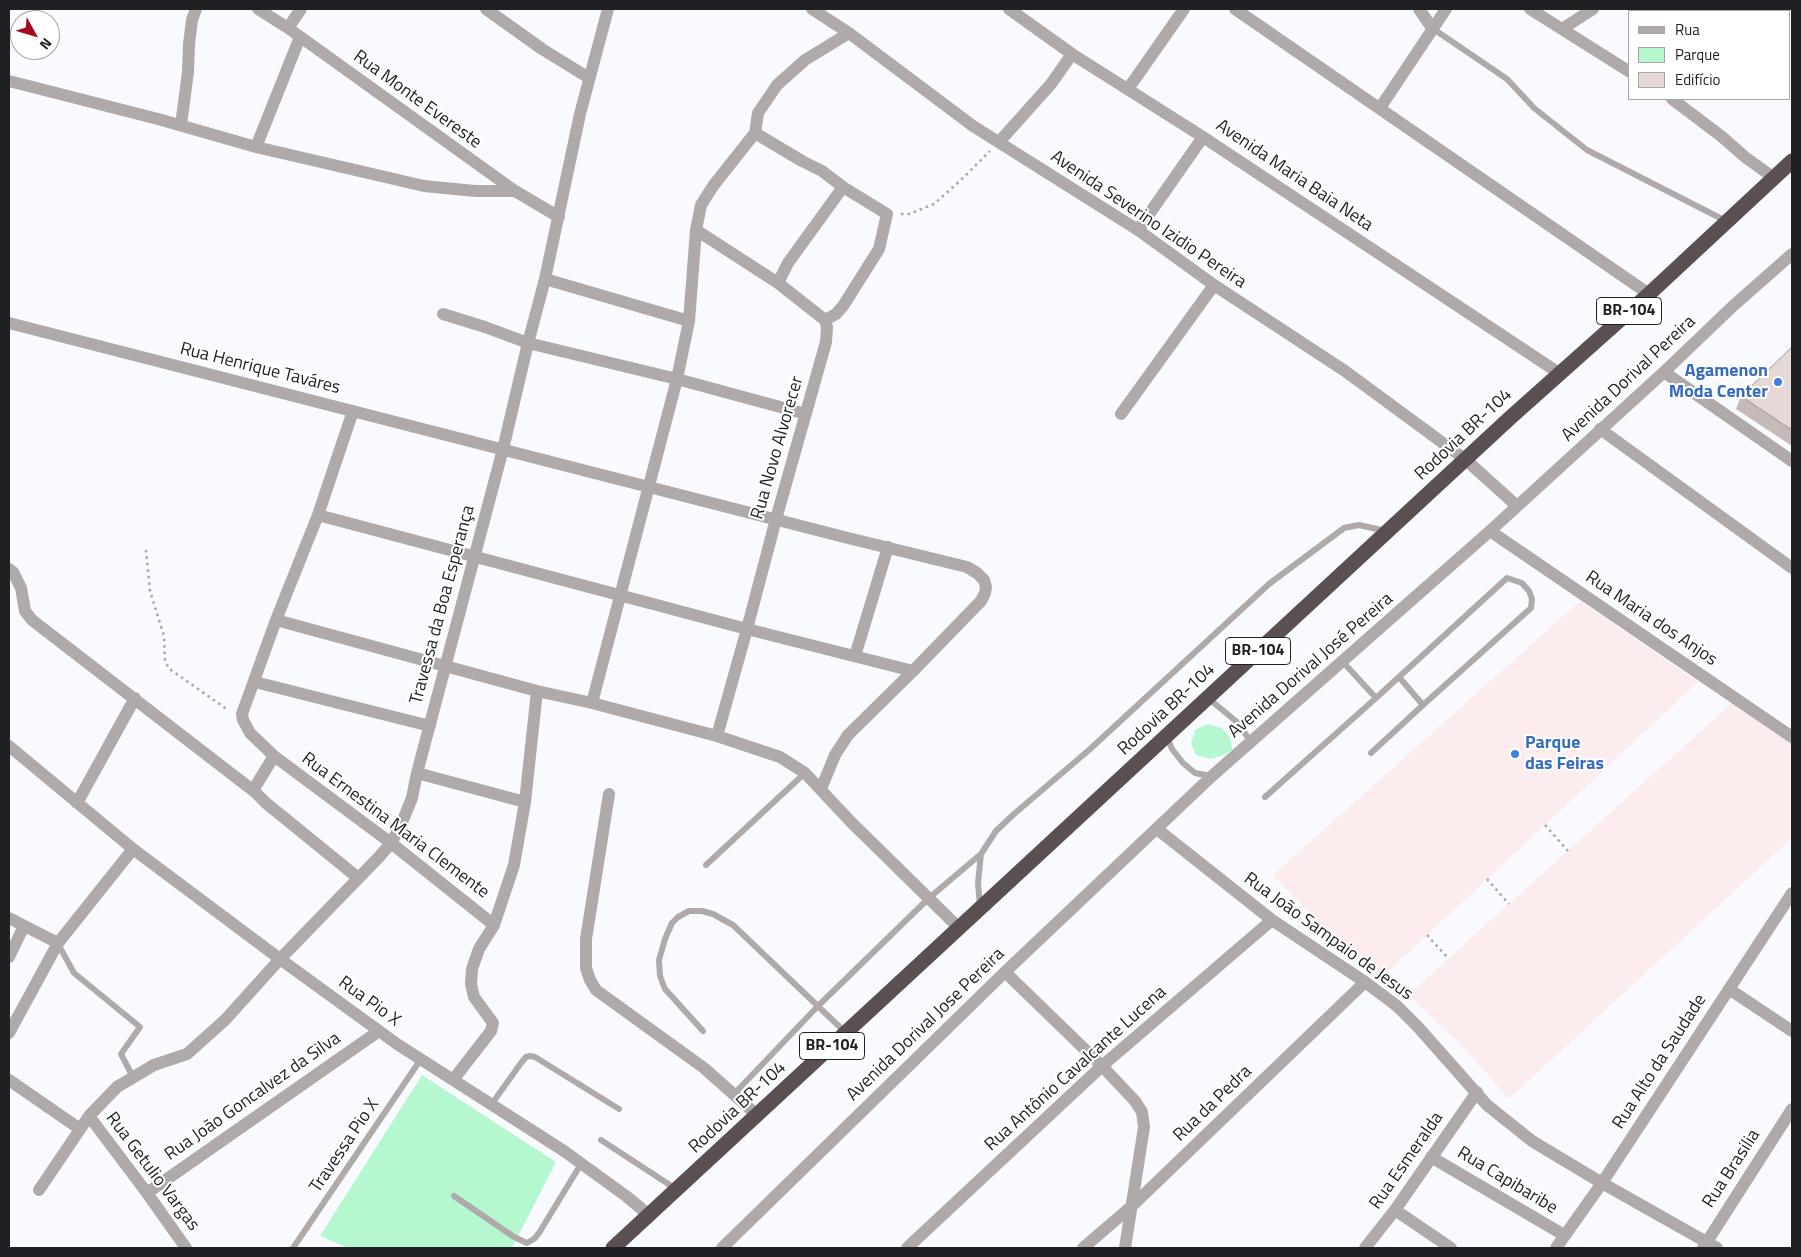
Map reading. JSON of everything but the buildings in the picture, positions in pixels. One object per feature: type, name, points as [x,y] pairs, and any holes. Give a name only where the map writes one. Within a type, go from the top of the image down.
[{"type":"highway","name":"Rodovia BR-104","points":[[613,1248],[1559,373],[1792,161]]},
{"type":"street","points":[[181,125],[192,20],[196,9]]},
{"type":"street","name":"Rua Monte Evereste","points":[[258,9],[288,28],[515,191],[558,217]]},
{"type":"street","points":[[288,28],[301,9]]},
{"type":"street","points":[[486,9],[542,49],[589,78]]},
{"type":"street","name":"Travessa da Boa Esperança","points":[[39,1190],[89,1116],[118,1087],[154,1065],[187,1054],[225,1020],[390,843],[401,825],[412,798],[503,449],[545,280],[589,78],[608,9]]},
{"type":"street","name":"Avenida Severino Izidio Pereira","points":[[812,9],[849,33],[973,126],[1138,230],[1214,285],[1344,371],[1466,460],[1518,506]]},
{"type":"street","name":"Avenida Maria Baia Neta","points":[[1009,9],[1072,54],[1203,137],[1559,373]]},
{"type":"street","points":[[1128,89],[1184,9]]},
{"type":"street","points":[[1235,9],[1648,294]]},
{"type":"street","points":[[1419,9],[1432,28]]},
{"type":"street","points":[[1380,108],[1446,9]]},
{"type":"street","points":[[1530,9],[1628,71]]},
{"type":"street","points":[[1562,29],[1593,9]]},
{"type":"street","points":[[592,703],[677,379],[689,321],[696,230],[701,205],[713,186],[755,133],[758,112],[777,85],[805,60],[849,33]]},
{"type":"street","points":[[256,146],[300,37]]},
{"type":"street","points":[[999,142],[1051,84],[1072,54]]},
{"type":"street","points":[[9,81],[73,96],[256,146],[424,186],[475,191],[515,191]]},
{"type":"street","points":[[1673,100],[1774,178]]},
{"type":"street","points":[[696,230],[778,283],[825,320],[836,314],[843,306],[879,249],[887,214],[842,187],[822,171],[755,133]]},
{"type":"street","points":[[1138,230],[1203,137]]},
{"type":"street","points":[[778,283],[788,263],[842,187]]},
{"type":"street","name":"Avenida Dorival Pereira","points":[[1490,531],[1664,372],[1732,306],[1792,254]]},
{"type":"street","points":[[545,280],[689,321]]},
{"type":"street","points":[[1121,414],[1214,285]]},
{"type":"street","points":[[443,314],[528,343],[677,379],[806,414]]},
{"type":"street","name":"Rua Novo Alvorecer","points":[[717,736],[826,342],[827,327],[825,320]]},
{"type":"street","name":"Rua Henrique Taváres","points":[[9,323],[967,567],[984,580],[986,587],[981,601],[913,671]]},
{"type":"street","points":[[1664,372],[1792,461]]},
{"type":"street","points":[[243,720],[242,714],[276,620],[318,515],[353,411]]},
{"type":"street","points":[[1600,429],[1792,568]]},
{"type":"street","points":[[318,515],[913,671]]},
{"type":"street","name":"Avenida Dorival José Pereira","points":[[1157,829],[1212,776],[1490,531]]},
{"type":"street","name":"Rua Maria dos Anjos","points":[[1490,531],[1792,737]]},
{"type":"street","points":[[855,656],[888,547]]},
{"type":"street","points":[[9,569],[13,572],[21,588],[25,610],[32,620],[255,792],[357,877]]},
{"type":"street","points":[[276,620],[537,691],[592,703],[717,736],[780,757],[805,773],[959,928]]},
{"type":"street","points":[[821,789],[835,755],[848,735],[913,671]]},
{"type":"street","points":[[255,682],[430,726]]},
{"type":"street","points":[[453,1080],[491,1031],[492,1023],[474,997],[471,984],[472,969],[479,949],[494,925],[514,865],[525,802],[537,691]]},
{"type":"street","points":[[77,803],[135,698]]},
{"type":"street","name":"Rua Ernestina Maria Clemente","points":[[243,720],[250,733],[274,756],[390,843],[494,925]]},
{"type":"street","name":"Rua Pio X","points":[[9,746],[133,849],[280,959],[420,1059],[581,1164],[649,1215]]},
{"type":"street","points":[[255,792],[255,787],[274,756]]},
{"type":"street","points":[[417,773],[525,802]]},
{"type":"street","points":[[609,794],[586,939],[586,968],[590,980],[596,990],[704,1068],[757,1115]]},
{"type":"street","name":"Rua João Sampaio de Jesus","points":[[1157,829],[1272,920],[1365,982],[1402,1011],[1500,1117],[1532,1141],[1709,1246]]},
{"type":"street","name":"Avenida Dorival Jose Pereira","points":[[722,1248],[1005,972],[1157,829]]},
{"type":"street","points":[[9,1033],[58,943],[133,849]]},
{"type":"street","name":"Rua Alto da Saudade","points":[[1556,1248],[1602,1183],[1792,893]]},
{"type":"street","points":[[9,918],[58,943]]},
{"type":"street","name":"Rua Antônio Cavalcante Lucena","points":[[907,1248],[1102,1066],[1272,920]]},
{"type":"street","points":[[9,957],[24,926]]},
{"type":"street","points":[[1005,972],[1102,1066],[1135,1101],[1142,1112],[1144,1127],[1125,1248]]},
{"type":"street","name":"Rua da Pedra","points":[[1082,1248],[1133,1205],[1365,982]]},
{"type":"street","points":[[1729,988],[1792,1031]]},
{"type":"street","name":"Rua João Goncalvez da Silva","points":[[147,1193],[379,1031]]},
{"type":"street","name":"Rua Getulio Vargas","points":[[9,1080],[80,1129]]},
{"type":"street","name":"Rua Esmeralda","points":[[1365,1248],[1395,1210],[1477,1092]]},
{"type":"street","name":"Rua Brasilia","points":[[1709,1246],[1792,1110]]},
{"type":"street","name":"Rua Getulio Vargas","points":[[89,1116],[186,1248]]},
{"type":"street","name":"Rua Capibaribe","points":[[1432,1157],[1564,1235]]},
{"type":"street","points":[[1395,1210],[1451,1248]]},
{"type":"lane","points":[[1432,28],[1507,79],[1534,108],[1586,150],[1727,222]]},
{"type":"lane","points":[[734,1094],[818,1006],[929,898],[981,854],[996,831],[1089,750],[1269,584],[1344,528],[1359,525],[1387,532]]},
{"type":"lane","points":[[1265,796],[1507,578],[1522,583],[1529,591],[1532,599],[1531,608],[1371,753]]},
{"type":"lane","points":[[1343,662],[1376,698]]},
{"type":"lane","points":[[1399,677],[1423,705]]},
{"type":"lane","points":[[1208,698],[1237,722],[1251,742]]},
{"type":"lane","points":[[1166,736],[1172,750],[1183,764],[1195,773],[1212,776]]},
{"type":"lane","points":[[706,865],[805,773]]},
{"type":"lane","points":[[981,854],[978,883],[981,908]]},
{"type":"lane","points":[[703,1031],[665,990],[660,976],[659,960],[672,923],[689,910],[713,914],[733,925],[846,1033]]},
{"type":"lane","points":[[58,943],[74,973],[140,1026],[121,1054],[133,1077]]},
{"type":"lane","points":[[491,1105],[521,1063],[526,1057],[530,1056],[535,1057],[618,1109]]},
{"type":"lane","name":"Travessa Pio X","points":[[293,1248],[420,1059]]},
{"type":"lane","points":[[601,1140],[677,1189]]},
{"type":"lane","points":[[454,1196],[514,1237],[527,1243],[534,1240],[539,1233],[581,1164]]},
{"type":"path","points":[[887,214],[910,214],[934,204],[999,142]]},
{"type":"path","points":[[146,550],[150,591],[164,636],[165,662],[171,670],[243,720]]},
{"type":"path","points":[[1545,825],[1568,851]]},
{"type":"path","points":[[1487,879],[1509,904]]},
{"type":"path","points":[[1427,935],[1448,958]]},
{"type":"shaded area","name":"Parque das Feiras","points":[[1580,601],[1698,682],[1377,982],[1273,875]]},
{"type":"shaded area","name":"Parque das Feiras","points":[[1733,702],[1792,743],[1792,838],[1509,1099],[1461,1045],[1408,995]]},
{"type":"green space","points":[[1207,724],[1222,728],[1231,739],[1232,750],[1211,759],[1196,755],[1191,744],[1195,730]]},
{"type":"green space","points":[[422,1075],[556,1162],[512,1248],[348,1248],[320,1236]]},
{"type":"place","name":"Agamenon Moda Center","points":[[1778,382]]},
{"type":"place","name":"Parque das Feiras","points":[[1515,754]]}]
